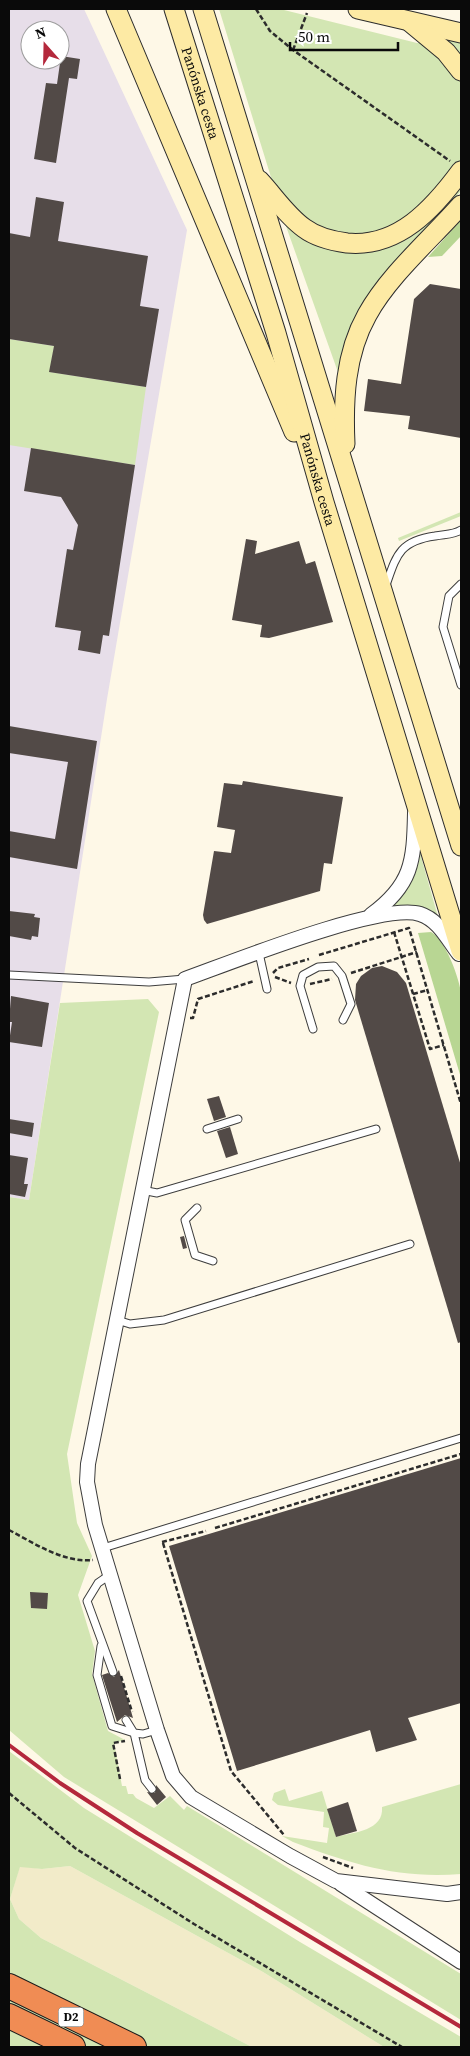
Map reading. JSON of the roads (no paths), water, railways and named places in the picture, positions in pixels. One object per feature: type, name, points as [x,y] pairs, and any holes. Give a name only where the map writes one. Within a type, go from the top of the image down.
[{"type":"highway","name":"D2","points":[[9,1986],[134,2047]]},
{"type":"highway","name":"D2","points":[[9,2016],[73,2047]]},
{"type":"main road","points":[[116,9],[324,502]]},
{"type":"main road","name":"Panónska cesta","points":[[174,9],[276,332],[324,502],[461,951]]},
{"type":"main road","name":"Panónska cesta","points":[[203,9],[384,593],[457,820],[461,846]]},
{"type":"main road","points":[[358,9],[461,33]]},
{"type":"main road","points":[[408,20],[446,52],[461,72]]},
{"type":"main road","points":[[254,174],[283,208],[303,227],[334,241],[356,243],[380,240],[400,233],[424,214],[458,168]]},
{"type":"main road","points":[[346,470],[344,396],[351,358],[361,327],[376,301],[461,205]]},
{"type":"street","points":[[368,917],[390,900],[408,874],[415,849],[415,805]]},
{"type":"street","points":[[461,956],[440,928],[425,916],[409,912],[368,917],[185,979],[88,1464],[87,1482],[95,1525],[157,1730],[173,1776],[191,1797],[336,1881],[461,1962]]},
{"type":"street","points":[[336,1881],[447,1894],[461,1892]]},
{"type":"lane","points":[[384,593],[396,558],[403,547],[433,536],[458,532]]},
{"type":"lane","points":[[461,584],[449,596],[443,627],[461,685]]},
{"type":"lane","points":[[259,953],[267,989]]},
{"type":"lane","points":[[313,1029],[300,986],[302,977],[311,970],[330,965],[336,968],[342,976],[351,1004],[343,1020]]},
{"type":"lane","points":[[9,976],[149,982],[185,979]]},
{"type":"lane","points":[[207,1129],[238,1119]]},
{"type":"lane","points":[[142,1190],[157,1193],[376,1129]]},
{"type":"lane","points":[[197,1208],[185,1220],[195,1255],[213,1262]]},
{"type":"lane","points":[[117,1320],[130,1324],[164,1320],[410,1244]]},
{"type":"lane","points":[[105,1554],[461,1438]]},
{"type":"lane","points":[[111,1574],[98,1583],[87,1601],[101,1646],[112,1672]]},
{"type":"lane","points":[[101,1646],[96,1675],[112,1726],[143,1734],[157,1730]]},
{"type":"lane","points":[[126,1720],[134,1733],[146,1780],[152,1789]]},
{"type":"railway","points":[[9,1745],[60,1783],[137,1833],[461,2027]]}]
